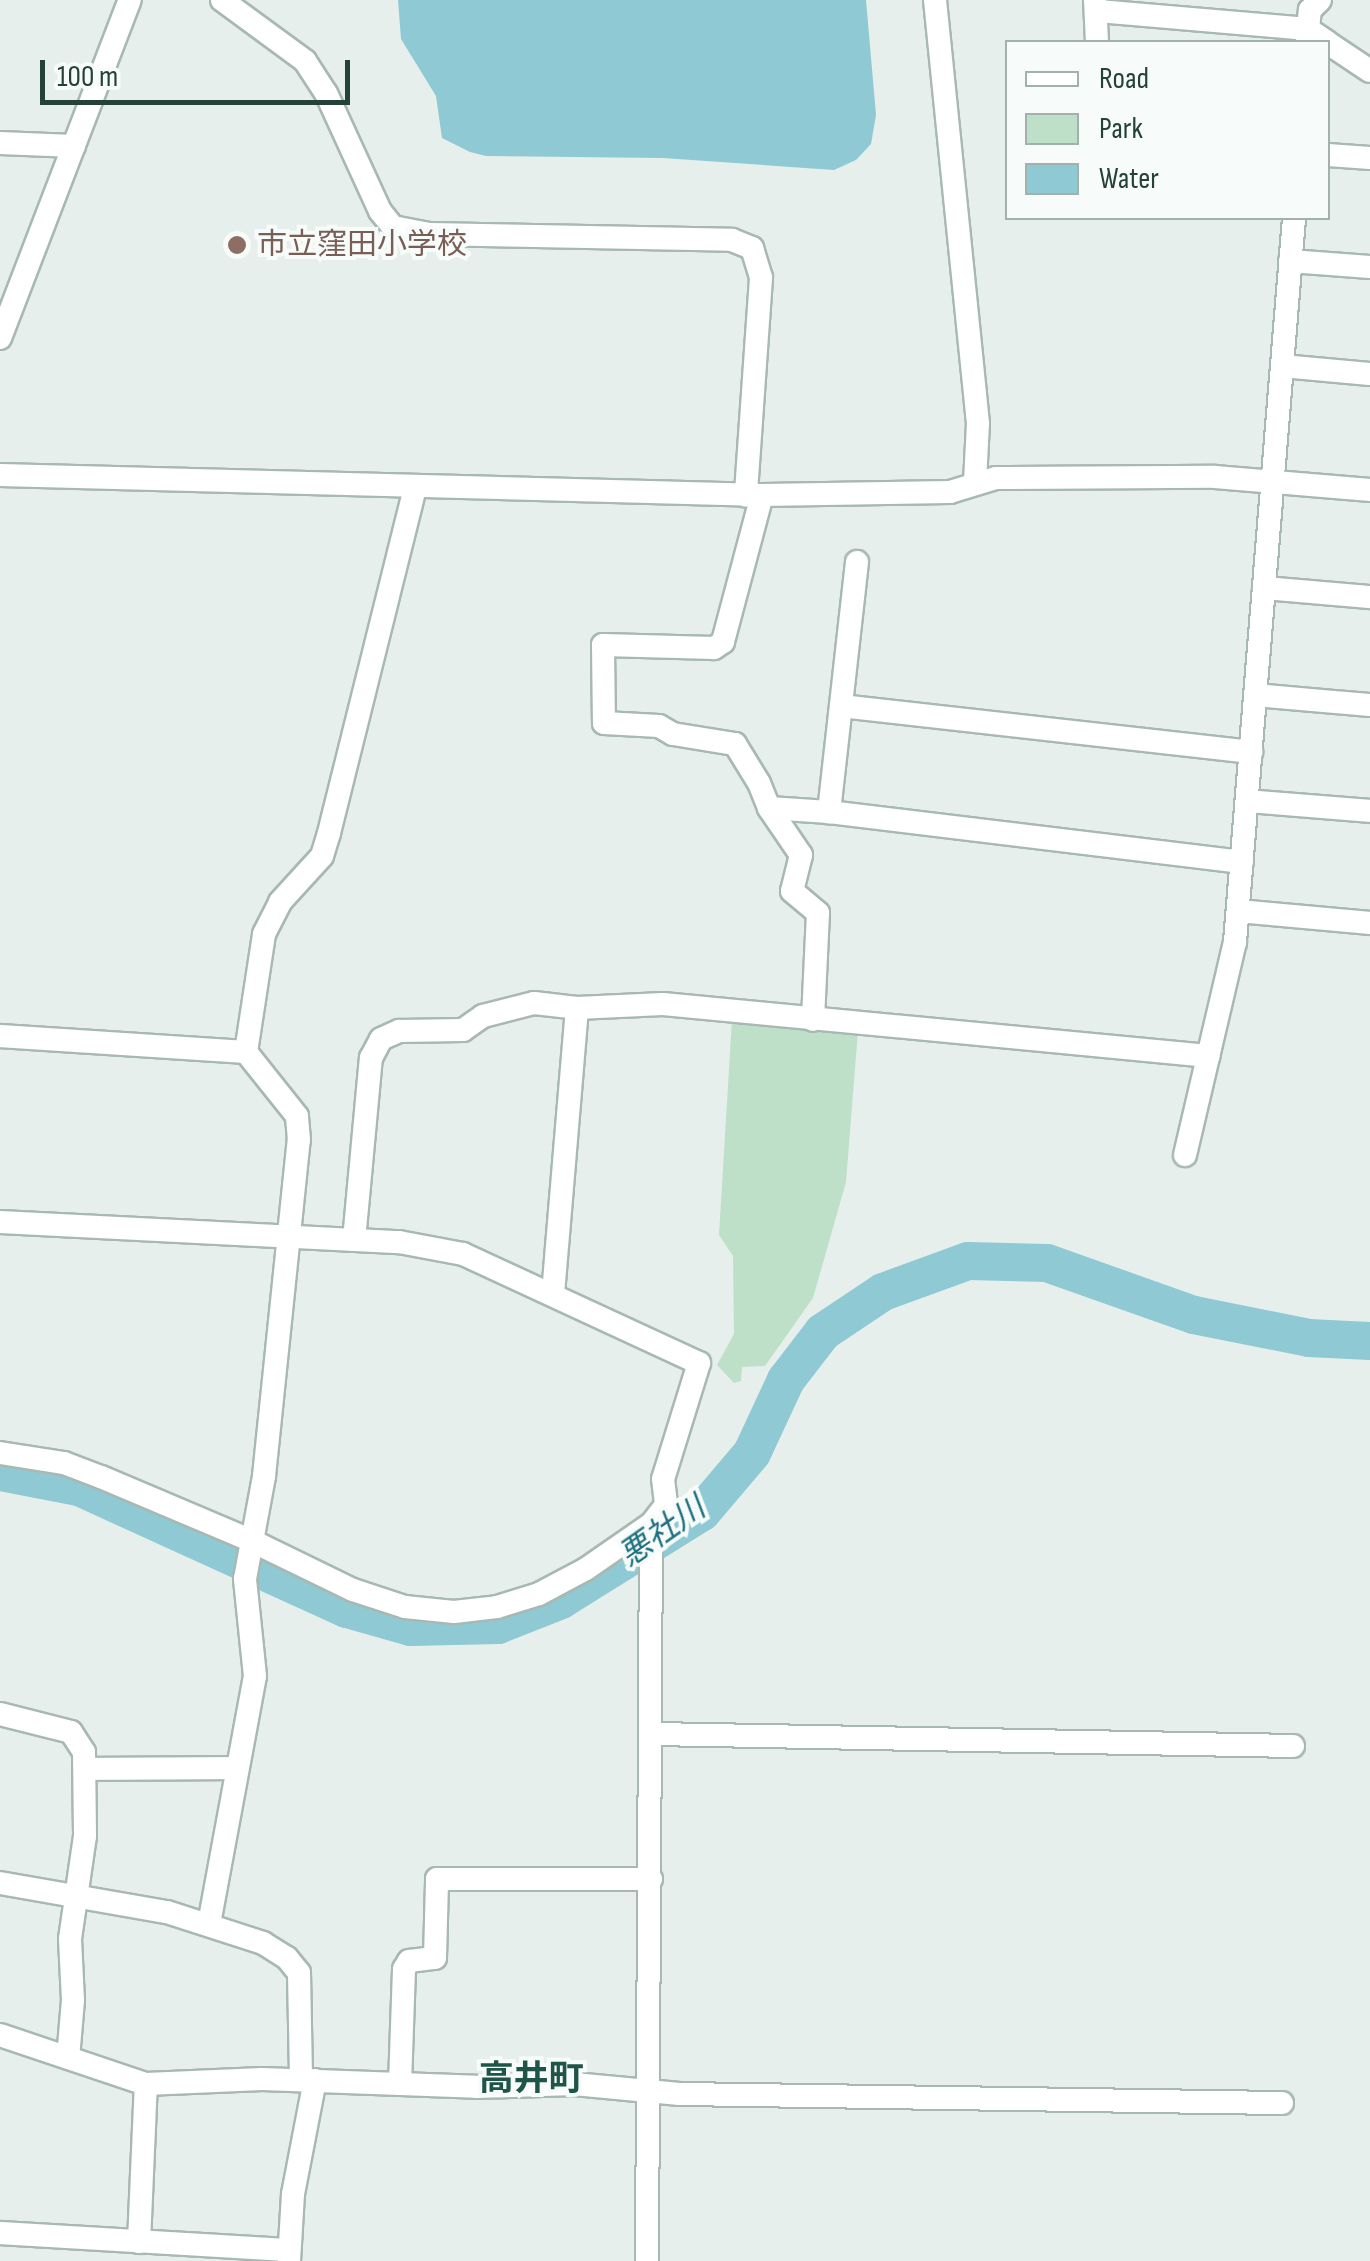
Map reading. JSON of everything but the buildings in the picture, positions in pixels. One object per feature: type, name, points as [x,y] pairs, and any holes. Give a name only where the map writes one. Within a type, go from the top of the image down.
[{"type":"street","points":[[0,338],[130,0]]},
{"type":"street","points":[[222,0],[306,61],[326,94],[380,210],[393,227],[429,234],[732,240],[752,248],[761,278],[754,495],[723,642],[714,648],[603,645],[604,723],[659,726],[674,734],[735,744],[760,782],[769,808],[801,855],[792,891],[818,913],[813,1020]]},
{"type":"street","points":[[935,0],[978,422],[975,482]]},
{"type":"street","points":[[1097,40],[1097,6],[1317,39],[1310,10],[1320,0]]},
{"type":"street","points":[[1330,47],[1370,71]]},
{"type":"street","points":[[0,143],[74,146]]},
{"type":"street","points":[[1330,155],[1370,158]]},
{"type":"street","points":[[1185,1155],[1238,911],[1294,220]]},
{"type":"street","points":[[1290,261],[1370,267]]},
{"type":"street","points":[[1282,366],[1370,374]]},
{"type":"street","points":[[0,475],[754,495],[950,492],[996,478],[1214,476],[1370,490]]},
{"type":"street","points":[[210,1924],[256,1676],[245,1578],[264,1476],[299,1140],[297,1116],[246,1052],[264,934],[280,902],[322,856],[329,834],[415,487]]},
{"type":"street","points":[[829,812],[857,562]]},
{"type":"street","points":[[1264,588],[1370,598]]},
{"type":"street","points":[[1255,695],[1370,704]]},
{"type":"street","points":[[841,706],[1251,752]]},
{"type":"street","points":[[1247,801],[1370,811]]},
{"type":"street","points":[[769,808],[1242,862]]},
{"type":"street","points":[[1238,911],[1370,922]]},
{"type":"street","points":[[354,1240],[371,1058],[381,1038],[398,1031],[463,1030],[483,1016],[534,1003],[577,1008],[663,1004],[1208,1056]]},
{"type":"street","points":[[554,1294],[577,1008]]},
{"type":"street","points":[[0,1036],[246,1052]]},
{"type":"street","points":[[0,1222],[399,1242],[463,1254],[699,1363],[664,1479],[666,1504],[651,1527],[539,1594],[497,1607],[454,1612],[405,1606],[353,1590],[64,1463],[0,1453]]},
{"type":"street","points":[[647,2261],[651,1527]]},
{"type":"street","points":[[0,1714],[71,1732],[80,1741],[86,1769],[70,1939],[73,2000],[68,2058]]},
{"type":"street","points":[[652,1734],[1293,1746]]},
{"type":"street","points":[[86,1769],[236,1768]]},
{"type":"street","points":[[400,2084],[404,1968],[408,1961],[435,1958],[437,1879],[651,1879]]},
{"type":"street","points":[[0,1883],[77,1893],[210,1924],[287,1958],[299,1974],[308,2080],[289,2256],[0,2233]]},
{"type":"street","points":[[0,2036],[146,2084],[308,2080],[649,2088],[680,2094],[886,2099],[1282,2103]]},
{"type":"street","points":[[139,2242],[146,2084]]},
{"type":"green space","points":[[732,1019],[858,1031],[846,1182],[813,1298],[765,1366],[742,1367],[741,1381],[734,1383],[717,1365],[734,1334],[733,1256],[719,1235]]},
{"type":"water","points":[[398,0],[866,0],[876,115],[871,144],[856,160],[834,170],[663,158],[486,156],[470,152],[442,138],[436,96],[401,39]]},
{"type":"waterway","name":"悪社川","points":[[0,1472],[79,1487],[347,1609],[411,1627],[498,1625],[561,1600],[702,1512],[752,1453],[786,1380],[823,1332],[883,1292],[968,1261],[1047,1263],[1194,1315],[1309,1338],[1370,1341]]},
{"type":"place","name":"市立窪田小学校","points":[[237,245]]},
{"type":"district","name":"高井町","points":[[531,2080]]}]
